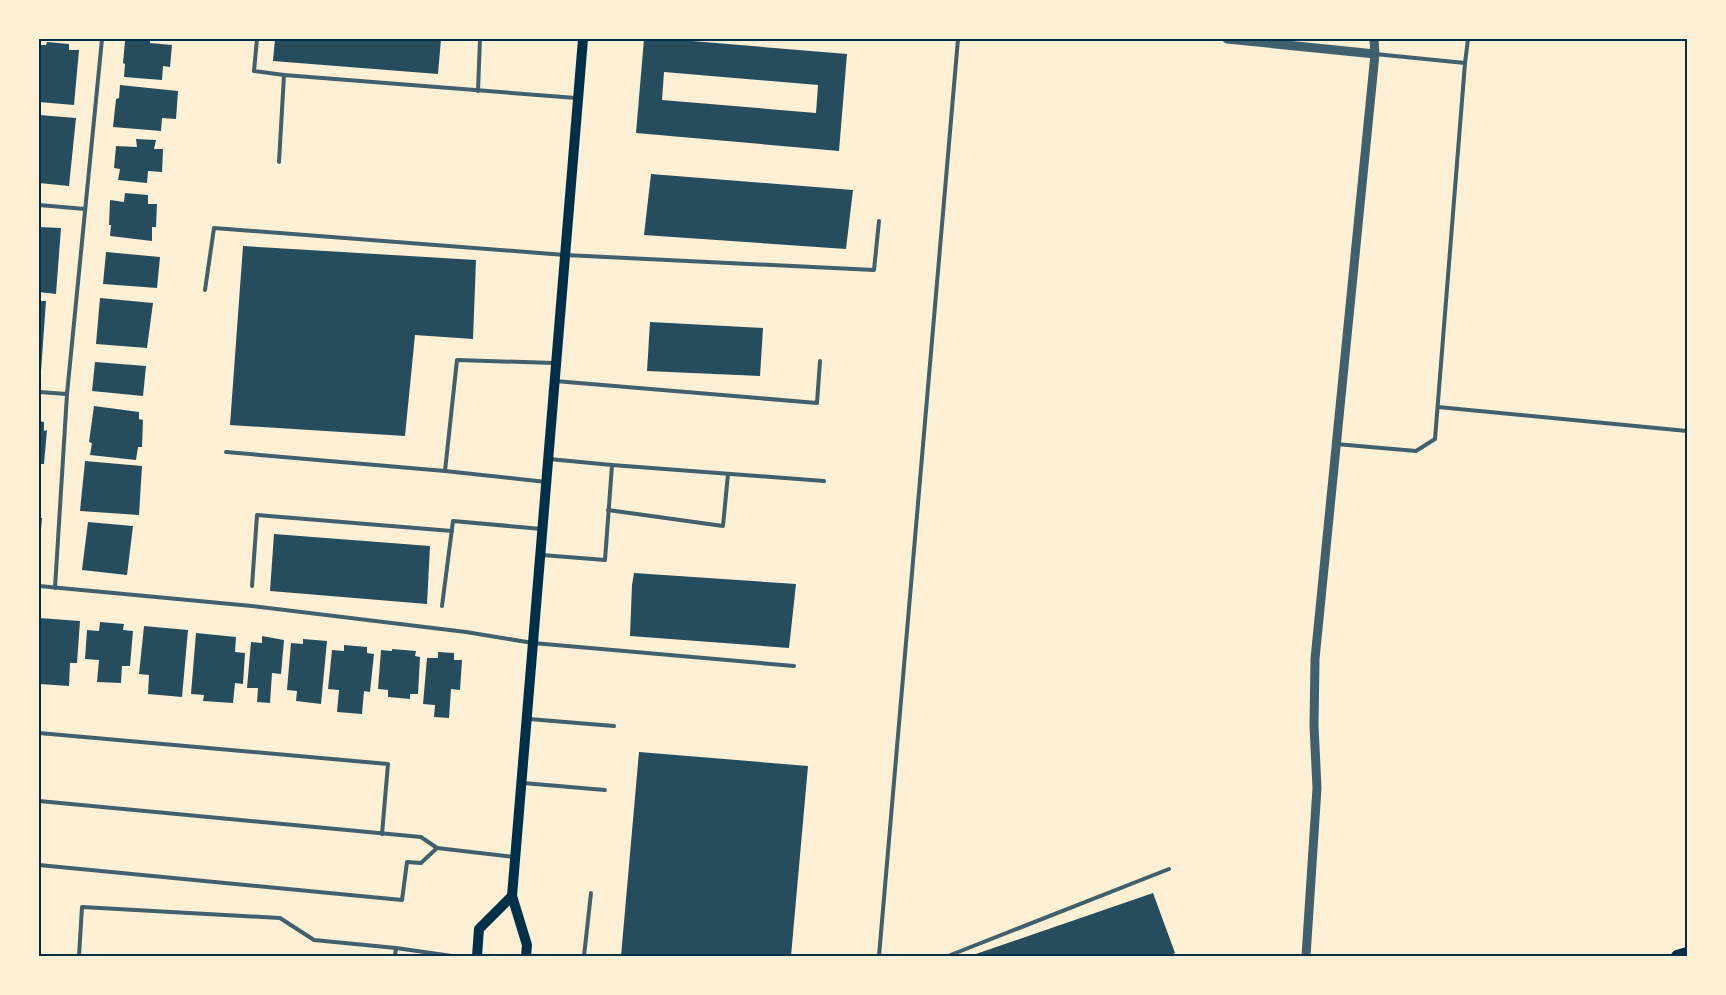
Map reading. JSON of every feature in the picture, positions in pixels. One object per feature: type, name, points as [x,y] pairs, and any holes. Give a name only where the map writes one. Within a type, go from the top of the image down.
[{"type":"main road","points":[[526,956],[527,945],[512,896],[583,39]]},
{"type":"main road","points":[[477,956],[479,929],[512,896]]},
{"type":"main road","points":[[1677,956],[1687,953]]},
{"type":"street","points":[[1227,39],[1374,54]]},
{"type":"street","points":[[1306,956],[1317,788],[1314,726],[1315,659],[1374,39]]},
{"type":"lane","points":[[55,588],[67,394],[102,39]]},
{"type":"lane","points":[[257,39],[254,71],[578,99]]},
{"type":"lane","points":[[478,90],[480,39]]},
{"type":"lane","points":[[879,956],[958,39]]},
{"type":"lane","points":[[1336,444],[1416,451],[1435,439],[1468,39]]},
{"type":"lane","points":[[1374,54],[1465,63]]},
{"type":"lane","points":[[279,162],[284,75]]},
{"type":"lane","points":[[39,205],[85,209]]},
{"type":"lane","points":[[205,290],[214,228],[565,255],[874,270],[879,221]]},
{"type":"lane","points":[[445,471],[457,360],[556,363]]},
{"type":"lane","points":[[555,381],[817,403],[820,360]]},
{"type":"lane","points":[[39,392],[67,394]]},
{"type":"lane","points":[[1438,407],[1687,431]]},
{"type":"lane","points":[[226,452],[445,471],[546,482]]},
{"type":"lane","points":[[548,459],[824,481]]},
{"type":"lane","points":[[540,554],[604,560],[612,465]]},
{"type":"lane","points":[[608,510],[723,526],[728,474]]},
{"type":"lane","points":[[252,586],[257,515],[452,531]]},
{"type":"lane","points":[[442,606],[453,521],[542,529]]},
{"type":"lane","points":[[39,586],[252,606],[466,632],[533,643],[794,666]]},
{"type":"lane","points":[[527,719],[614,726]]},
{"type":"lane","points":[[39,733],[388,764],[382,834]]},
{"type":"lane","points":[[521,782],[605,790]]},
{"type":"lane","points":[[39,802],[421,837],[437,848],[515,857]]},
{"type":"lane","points":[[39,865],[402,900],[407,862],[421,863],[437,848]]},
{"type":"lane","points":[[948,956],[1169,869]]},
{"type":"lane","points":[[584,956],[591,892]]},
{"type":"lane","points":[[79,956],[82,907],[280,918],[314,940],[452,956]]},
{"type":"lane","points":[[395,956],[396,948]]},
{"type":"building","points":[[128,39],[150,39],[150,43],[172,45],[170,67],[163,66],[162,80],[124,77],[125,41],[128,41]]},
{"type":"building","points":[[275,39],[441,39],[438,74],[273,61]]},
{"type":"building","points":[[644,39],[668,39],[847,54],[839,151],[636,133]],"holes":[[[664,72],[818,85],[816,113],[662,100]]]},
{"type":"building","points":[[47,42],[69,44],[69,50],[79,50],[74,105],[39,102],[39,45],[46,45]]},
{"type":"building","points":[[120,85],[178,91],[176,119],[162,118],[161,131],[113,127],[116,99],[119,98]]},
{"type":"building","points":[[39,115],[76,118],[69,186],[39,183]]},
{"type":"building","points":[[136,139],[156,140],[154,149],[163,149],[162,172],[148,171],[147,183],[118,180],[120,169],[114,168],[116,146],[137,147]]},
{"type":"building","points":[[651,174],[853,190],[846,249],[644,235]]},
{"type":"building","points":[[125,193],[148,195],[148,204],[157,204],[156,227],[152,227],[152,241],[110,236],[110,200],[124,202]]},
{"type":"building","points":[[39,227],[61,228],[56,294],[39,292]]},
{"type":"building","points":[[243,246],[476,260],[473,339],[415,335],[405,436],[230,425]]},
{"type":"building","points":[[106,252],[160,257],[157,288],[103,284]]},
{"type":"building","points":[[100,298],[153,303],[147,348],[96,344]]},
{"type":"building","points":[[39,301],[46,301],[41,371],[39,371]]},
{"type":"building","points":[[650,322],[763,328],[760,376],[647,371]]},
{"type":"building","points":[[95,362],[146,366],[143,396],[92,391]]},
{"type":"building","points":[[94,406],[139,412],[139,419],[143,420],[142,447],[138,447],[136,460],[90,455],[92,443],[89,442]]},
{"type":"building","points":[[39,421],[44,422],[44,431],[47,430],[44,464],[39,464]]},
{"type":"building","points":[[85,461],[142,466],[139,515],[80,511]]},
{"type":"building","points":[[39,518],[42,518],[40,540],[39,540]]},
{"type":"building","points":[[88,522],[133,526],[127,575],[82,570]]},
{"type":"building","points":[[274,534],[430,546],[427,604],[270,591]]},
{"type":"building","points":[[634,573],[796,584],[789,648],[630,636]]},
{"type":"building","points":[[39,618],[80,621],[77,663],[70,663],[69,686],[40,684]]},
{"type":"building","points":[[100,622],[124,624],[123,630],[133,631],[130,666],[122,666],[121,683],[97,682],[99,660],[85,659],[87,630],[99,631]]},
{"type":"building","points":[[144,626],[188,630],[182,697],[148,694],[149,675],[139,674]]},
{"type":"building","points":[[196,633],[236,637],[235,652],[245,653],[243,684],[235,683],[233,703],[203,701],[204,695],[191,694]]},
{"type":"building","points":[[262,636],[284,640],[281,674],[272,673],[270,703],[257,702],[258,688],[247,688],[251,642],[262,643]]},
{"type":"building","points":[[303,639],[327,641],[321,704],[296,701],[297,691],[287,690],[291,643],[303,644]]},
{"type":"building","points":[[344,645],[367,647],[367,653],[374,654],[370,692],[364,691],[362,714],[337,712],[339,690],[328,689],[332,650],[344,651]]},
{"type":"building","points":[[392,649],[416,651],[415,656],[420,657],[418,694],[410,694],[410,699],[388,697],[388,690],[378,689],[381,650],[392,651]]},
{"type":"building","points":[[438,652],[454,653],[454,660],[462,660],[460,690],[451,689],[449,718],[434,717],[435,705],[423,704],[427,658],[438,658]]},
{"type":"building","points":[[639,752],[808,766],[791,956],[621,956]]},
{"type":"building","points":[[1153,893],[1175,953],[1169,956],[970,956]]}]
